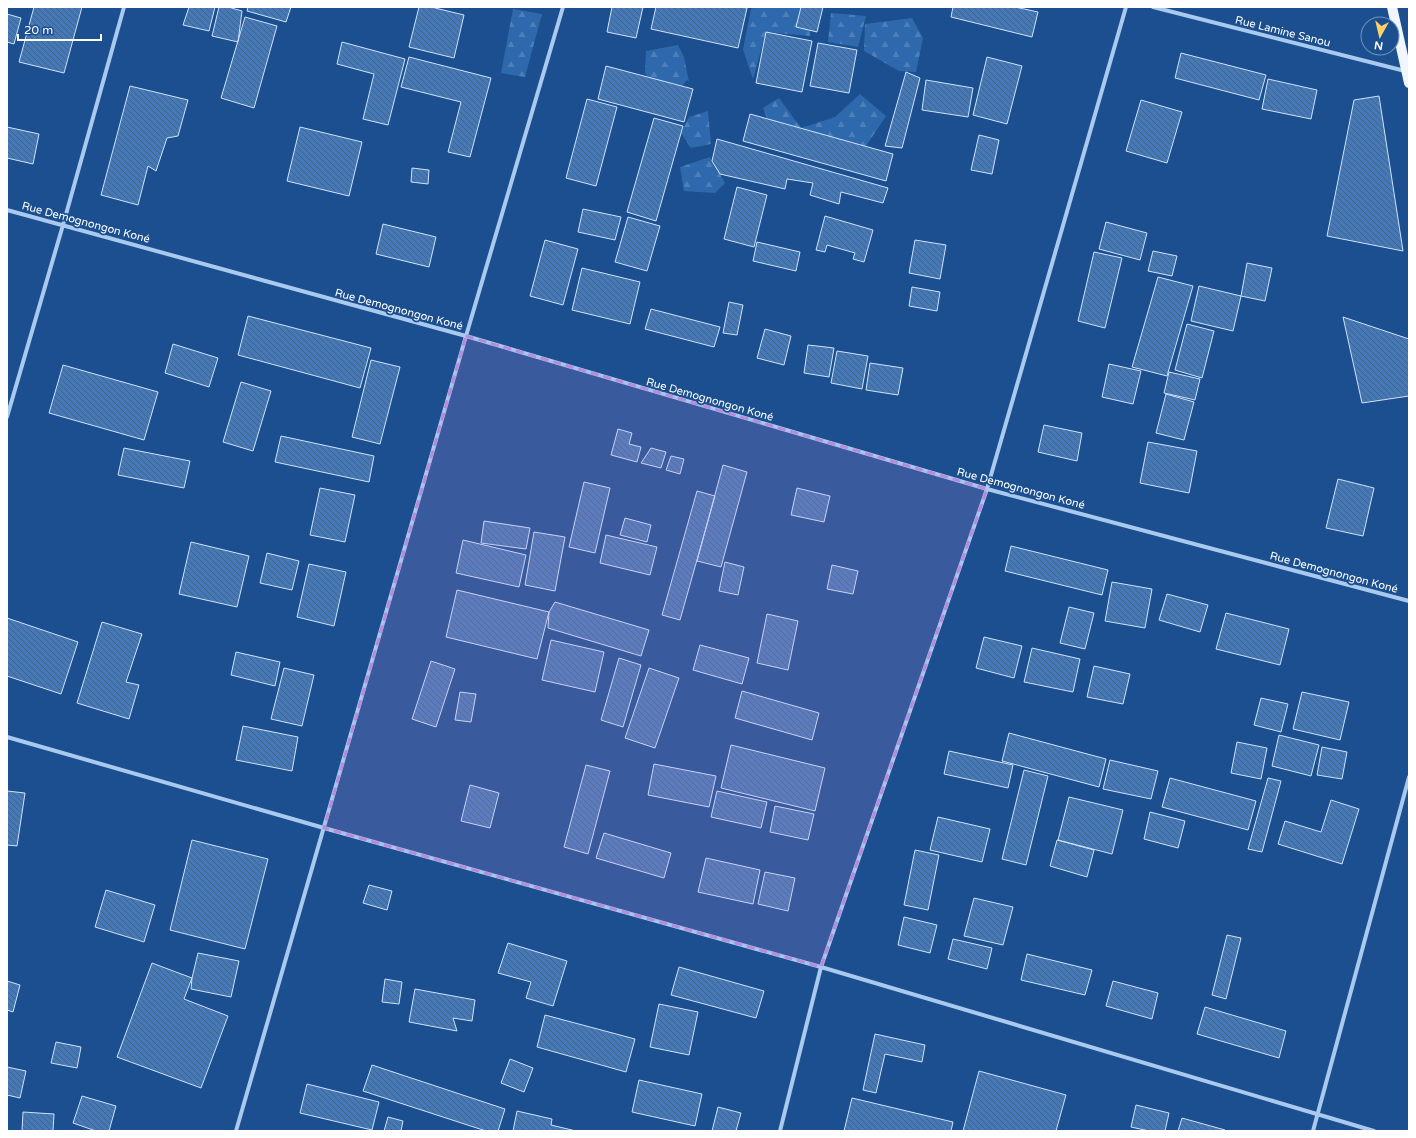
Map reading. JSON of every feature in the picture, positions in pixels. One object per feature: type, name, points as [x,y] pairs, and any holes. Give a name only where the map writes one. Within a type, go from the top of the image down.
[{"type":"main road","points":[[1392,7],[1408,72],[1409,83]]},
{"type":"street","points":[[7,417],[124,7]]},
{"type":"street","points":[[236,1131],[466,336],[563,7]]},
{"type":"street","points":[[780,1131],[821,967],[987,489],[1126,7]]},
{"type":"street","name":"Rue Lamine Sanou","points":[[1153,7],[1408,72]]},
{"type":"street","name":"Rue Demognongon Koné","points":[[7,210],[466,336],[987,489],[1409,601]]},
{"type":"street","points":[[7,737],[324,828],[821,967],[1374,1131]]},
{"type":"street","points":[[1313,1131],[1409,777]]},
{"type":"highlighted area","points":[[466,336],[987,489],[821,967],[324,828]]},
{"type":"green space","points":[[756,7],[800,7],[812,16],[810,36],[766,32],[753,79],[743,50],[751,9]]},
{"type":"green space","points":[[513,9],[542,14],[525,77],[501,73]]},
{"type":"green space","points":[[831,13],[866,16],[858,47],[828,42]]},
{"type":"green space","points":[[912,18],[923,38],[916,72],[899,71],[864,51],[865,24]]},
{"type":"green space","points":[[678,45],[684,57],[689,82],[687,80],[674,96],[658,91],[645,73],[646,51]]},
{"type":"green space","points":[[860,94],[886,116],[866,146],[771,129],[763,108],[779,98],[801,128],[835,117]]},
{"type":"green space","points":[[708,111],[711,144],[691,148],[681,133],[689,117]]},
{"type":"green space","points":[[710,157],[725,183],[715,193],[684,191],[680,167]]},
{"type":"building","points":[[34,7],[82,7],[64,73],[19,62]]},
{"type":"building","points":[[189,7],[215,7],[209,31],[183,25]]},
{"type":"building","points":[[219,7],[228,7],[242,11],[238,42],[212,36]]},
{"type":"building","points":[[248,7],[291,7],[286,22],[247,11]]},
{"type":"building","points":[[419,7],[431,7],[464,15],[454,58],[409,47]]},
{"type":"building","points":[[612,7],[643,7],[636,38],[607,32]]},
{"type":"building","points":[[656,7],[747,8],[738,48],[651,29]]},
{"type":"building","points":[[801,7],[823,7],[817,32],[796,27]]},
{"type":"building","points":[[953,7],[1015,7],[1038,12],[1032,37],[951,17]]},
{"type":"building","points":[[7,14],[21,18],[14,44],[7,42]]},
{"type":"building","points":[[245,17],[277,26],[254,108],[221,98]]},
{"type":"building","points":[[766,32],[812,41],[802,92],[756,83]]},
{"type":"building","points":[[342,42],[405,59],[388,125],[363,119],[374,74],[337,64]]},
{"type":"building","points":[[818,43],[857,50],[849,93],[810,86]]},
{"type":"building","points":[[1181,53],[1266,75],[1259,100],[1175,78]]},
{"type":"building","points":[[409,57],[491,78],[470,157],[448,152],[461,102],[401,87]]},
{"type":"building","points":[[987,57],[1022,66],[1007,124],[973,115]]},
{"type":"building","points":[[606,66],[693,89],[684,122],[598,99]]},
{"type":"building","points":[[906,72],[920,78],[902,148],[885,146]]},
{"type":"building","points":[[1268,79],[1317,90],[1311,119],[1262,109]]},
{"type":"building","points":[[926,80],[973,88],[968,117],[922,110]]},
{"type":"building","points":[[130,86],[188,100],[178,136],[167,138],[156,171],[148,166],[138,205],[101,195]]},
{"type":"building","points":[[1379,96],[1403,251],[1327,236],[1354,100]]},
{"type":"building","points":[[587,99],[617,107],[596,186],[566,178]]},
{"type":"building","points":[[1141,100],[1182,112],[1167,163],[1126,151]]},
{"type":"building","points":[[750,114],[893,154],[886,181],[743,141]]},
{"type":"building","points":[[654,118],[683,126],[656,221],[627,212]]},
{"type":"building","points":[[7,127],[39,134],[33,164],[7,158]]},
{"type":"building","points":[[300,127],[362,142],[349,196],[287,181]]},
{"type":"building","points":[[979,135],[999,140],[992,174],[971,170]]},
{"type":"building","points":[[717,139],[888,188],[883,203],[841,192],[839,204],[810,195],[813,183],[787,179],[785,189],[720,174],[712,161]]},
{"type":"building","points":[[412,168],[429,170],[428,184],[411,182]]},
{"type":"building","points":[[737,187],[767,195],[754,247],[724,239]]},
{"type":"building","points":[[583,209],[621,217],[615,240],[578,232]]},
{"type":"building","points":[[825,216],[873,230],[864,262],[853,259],[855,253],[827,245],[825,252],[816,250]]},
{"type":"building","points":[[628,217],[660,226],[647,271],[615,262]]},
{"type":"building","points":[[1106,222],[1147,233],[1140,260],[1099,249]]},
{"type":"building","points":[[383,224],[436,237],[429,267],[376,254]]},
{"type":"building","points":[[545,240],[578,249],[563,305],[530,296]]},
{"type":"building","points":[[915,240],[946,245],[940,279],[909,273]]},
{"type":"building","points":[[757,242],[800,252],[796,271],[753,261]]},
{"type":"building","points":[[1153,251],[1177,256],[1172,276],[1148,271]]},
{"type":"building","points":[[1094,252],[1122,258],[1105,328],[1078,321]]},
{"type":"building","points":[[1247,263],[1272,268],[1265,301],[1241,296]]},
{"type":"building","points":[[582,268],[640,282],[630,324],[572,310]]},
{"type":"building","points":[[1158,277],[1193,286],[1167,376],[1132,367]]},
{"type":"building","points":[[1199,286],[1241,296],[1233,331],[1191,321]]},
{"type":"building","points":[[912,287],[940,292],[937,311],[909,306]]},
{"type":"building","points":[[729,302],[743,305],[737,335],[723,333]]},
{"type":"building","points":[[651,309],[720,327],[714,347],[645,329]]},
{"type":"building","points":[[248,316],[371,348],[360,388],[238,355]]},
{"type":"building","points":[[1343,317],[1409,339],[1409,396],[1362,403]]},
{"type":"building","points":[[1187,324],[1214,331],[1202,378],[1175,370]]},
{"type":"building","points":[[765,329],[791,336],[784,365],[757,358]]},
{"type":"building","points":[[173,344],[218,358],[209,387],[165,373]]},
{"type":"building","points":[[808,345],[834,348],[829,377],[804,373]]},
{"type":"building","points":[[837,351],[868,356],[862,389],[831,383]]},
{"type":"building","points":[[371,360],[400,367],[380,444],[352,437]]},
{"type":"building","points":[[870,363],[903,368],[898,395],[866,390]]},
{"type":"building","points":[[1109,364],[1141,371],[1133,404],[1102,397]]},
{"type":"building","points":[[63,365],[158,392],[144,440],[49,413]]},
{"type":"building","points":[[1169,372],[1200,379],[1195,400],[1164,393]]},
{"type":"building","points":[[241,382],[271,391],[253,451],[223,442]]},
{"type":"building","points":[[1166,394],[1194,402],[1184,440],[1156,433]]},
{"type":"building","points":[[1044,425],[1082,433],[1077,461],[1038,452]]},
{"type":"building","points":[[618,429],[632,433],[629,444],[641,447],[637,462],[611,455]]},
{"type":"building","points":[[281,436],[374,456],[369,482],[275,462]]},
{"type":"building","points":[[1148,442],[1197,451],[1189,493],[1140,483]]},
{"type":"building","points":[[124,448],[190,461],[184,488],[118,475]]},
{"type":"building","points":[[651,448],[666,452],[661,468],[641,463]]},
{"type":"building","points":[[671,456],[684,459],[680,474],[666,470]]},
{"type":"building","points":[[723,465],[747,472],[721,567],[697,561]]},
{"type":"building","points":[[1338,479],[1374,488],[1363,536],[1326,528]]},
{"type":"building","points":[[584,482],[610,488],[595,553],[569,547]]},
{"type":"building","points":[[320,488],[355,495],[345,542],[310,535]]},
{"type":"building","points":[[797,488],[830,496],[824,522],[791,515]]},
{"type":"building","points":[[697,491],[715,496],[680,620],[662,615]]},
{"type":"building","points":[[625,518],[651,525],[647,542],[620,535]]},
{"type":"building","points":[[484,521],[530,528],[526,549],[481,543]]},
{"type":"building","points":[[534,532],[565,537],[555,591],[525,585]]},
{"type":"building","points":[[606,535],[657,547],[650,575],[600,563]]},
{"type":"building","points":[[463,540],[526,555],[519,587],[456,573]]},
{"type":"building","points":[[191,542],[249,556],[237,607],[179,594]]},
{"type":"building","points":[[1011,546],[1108,570],[1102,595],[1005,571]]},
{"type":"building","points":[[267,553],[299,561],[292,590],[260,583]]},
{"type":"building","points":[[725,562],[744,567],[738,595],[719,591]]},
{"type":"building","points":[[309,564],[346,572],[334,626],[297,617]]},
{"type":"building","points":[[832,565],[858,571],[853,594],[827,589]]},
{"type":"building","points":[[1112,582],[1152,589],[1145,628],[1105,621]]},
{"type":"building","points":[[457,590],[549,612],[537,659],[446,637]]},
{"type":"building","points":[[1167,594],[1208,605],[1200,632],[1159,620]]},
{"type":"building","points":[[555,602],[649,630],[641,656],[548,628],[549,612]]},
{"type":"building","points":[[1069,607],[1094,613],[1085,649],[1060,643]]},
{"type":"building","points":[[1226,613],[1289,629],[1280,665],[1216,649]]},
{"type":"building","points":[[767,614],[798,621],[788,670],[757,663]]},
{"type":"building","points":[[7,618],[78,642],[61,694],[7,676]]},
{"type":"building","points":[[102,622],[142,634],[126,682],[139,685],[129,719],[77,703]]},
{"type":"building","points":[[984,637],[1022,646],[1014,678],[976,668]]},
{"type":"building","points":[[551,640],[604,652],[595,692],[542,680]]},
{"type":"building","points":[[700,645],[749,658],[742,684],[693,670]]},
{"type":"building","points":[[1032,648],[1080,659],[1073,692],[1024,682]]},
{"type":"building","points":[[236,652],[280,662],[275,686],[231,675]]},
{"type":"building","points":[[619,658],[641,665],[623,727],[601,720]]},
{"type":"building","points":[[431,661],[455,669],[436,727],[412,719]]},
{"type":"building","points":[[1094,666],[1130,674],[1123,704],[1087,697]]},
{"type":"building","points":[[284,668],[314,675],[302,726],[271,719]]},
{"type":"building","points":[[649,668],[679,678],[655,748],[625,738]]},
{"type":"building","points":[[742,691],[819,713],[812,740],[735,718]]},
{"type":"building","points":[[460,692],[476,694],[471,722],[455,720]]},
{"type":"building","points":[[1302,692],[1349,702],[1340,740],[1293,729]]},
{"type":"building","points":[[1261,698],[1288,704],[1281,732],[1254,725]]},
{"type":"building","points":[[243,726],[298,737],[292,771],[236,760]]},
{"type":"building","points":[[1009,733],[1106,759],[1099,787],[1002,761]]},
{"type":"building","points":[[1279,735],[1319,745],[1311,776],[1272,766]]},
{"type":"building","points":[[1237,742],[1267,748],[1261,779],[1231,773]]},
{"type":"building","points":[[731,745],[825,768],[815,811],[721,788]]},
{"type":"building","points":[[1322,747],[1347,752],[1342,779],[1317,775]]},
{"type":"building","points":[[949,751],[1013,765],[1008,788],[944,774]]},
{"type":"building","points":[[1110,760],[1158,771],[1151,799],[1103,789]]},
{"type":"building","points":[[654,764],[716,776],[709,807],[648,795]]},
{"type":"building","points":[[586,765],[610,771],[588,854],[564,847]]},
{"type":"building","points":[[1024,770],[1048,776],[1026,865],[1002,859]]},
{"type":"building","points":[[1170,778],[1256,801],[1248,830],[1162,807]]},
{"type":"building","points":[[1268,778],[1281,781],[1262,852],[1248,849]]},
{"type":"building","points":[[470,785],[499,793],[490,828],[461,821]]},
{"type":"building","points":[[7,791],[25,793],[17,846],[7,845]]},
{"type":"building","points":[[717,791],[767,802],[761,828],[711,817]]},
{"type":"building","points":[[1069,797],[1123,810],[1112,854],[1058,840]]},
{"type":"building","points":[[1331,800],[1359,809],[1342,864],[1278,844],[1285,821],[1321,832]]},
{"type":"building","points":[[775,806],[814,814],[808,840],[770,832]]},
{"type":"building","points":[[1150,812],[1185,821],[1178,848],[1144,839]]},
{"type":"building","points":[[938,817],[990,829],[982,862],[930,850]]},
{"type":"building","points":[[604,833],[671,853],[664,878],[596,858]]},
{"type":"building","points":[[192,840],[268,859],[245,949],[170,930]]},
{"type":"building","points":[[1057,840],[1094,850],[1087,877],[1050,866]]},
{"type":"building","points":[[915,850],[939,855],[928,910],[904,905]]},
{"type":"building","points":[[706,858],[760,870],[753,904],[698,892]]},
{"type":"building","points":[[765,872],[795,878],[788,911],[758,904]]},
{"type":"building","points":[[369,885],[392,891],[387,910],[363,903]]},
{"type":"building","points":[[106,890],[155,905],[144,942],[95,927]]},
{"type":"building","points":[[974,898],[1013,907],[1003,945],[964,936]]},
{"type":"building","points":[[904,917],[937,925],[930,953],[898,945]]},
{"type":"building","points":[[1227,935],[1241,938],[1226,999],[1212,995]]},
{"type":"building","points":[[953,939],[992,948],[987,969],[948,959]]},
{"type":"building","points":[[508,943],[567,961],[553,1006],[526,998],[531,982],[498,973]]},
{"type":"building","points":[[198,953],[239,961],[231,997],[191,989]]},
{"type":"building","points":[[1027,954],[1092,970],[1085,995],[1021,980]]},
{"type":"building","points":[[152,963],[192,978],[184,999],[228,1016],[201,1088],[117,1057]]},
{"type":"building","points":[[679,967],[764,991],[756,1018],[671,995]]},
{"type":"building","points":[[385,979],[402,982],[399,1004],[382,1002]]},
{"type":"building","points":[[7,981],[20,985],[13,1012],[7,1010]]},
{"type":"building","points":[[1113,981],[1158,993],[1152,1019],[1106,1006]]},
{"type":"building","points":[[415,989],[475,1000],[472,1021],[453,1018],[457,1031],[409,1022]]},
{"type":"building","points":[[659,1004],[698,1012],[689,1055],[650,1047]]},
{"type":"building","points":[[1205,1007],[1286,1031],[1279,1058],[1197,1034]]},
{"type":"building","points":[[545,1015],[635,1039],[626,1072],[537,1047]]},
{"type":"building","points":[[875,1034],[925,1045],[922,1062],[885,1054],[876,1093],[863,1090]]},
{"type":"building","points":[[56,1042],[81,1047],[77,1068],[51,1063]]},
{"type":"building","points":[[510,1059],[533,1068],[524,1092],[501,1083]]},
{"type":"building","points":[[372,1065],[505,1109],[498,1131],[486,1131],[363,1091]]},
{"type":"building","points":[[7,1067],[26,1071],[20,1098],[7,1095]]},
{"type":"building","points":[[979,1071],[1066,1095],[1056,1131],[963,1131]]},
{"type":"building","points":[[639,1080],[702,1094],[695,1126],[632,1112]]},
{"type":"building","points":[[307,1084],[379,1102],[372,1130],[300,1113]]},
{"type":"building","points":[[82,1096],[116,1106],[109,1131],[96,1131],[73,1123]]},
{"type":"building","points":[[852,1098],[953,1122],[951,1131],[844,1131]]},
{"type":"building","points":[[1136,1105],[1169,1113],[1165,1131],[1149,1131],[1131,1127]]},
{"type":"building","points":[[718,1107],[741,1113],[736,1131],[712,1131]]},
{"type":"building","points":[[517,1111],[552,1119],[551,1125],[576,1131],[513,1131]]},
{"type":"building","points":[[23,1112],[54,1114],[53,1131],[22,1131]]},
{"type":"building","points":[[388,1117],[403,1121],[401,1131],[384,1131]]},
{"type":"building","points":[[1182,1118],[1225,1130],[1225,1131],[1178,1131]]}]
